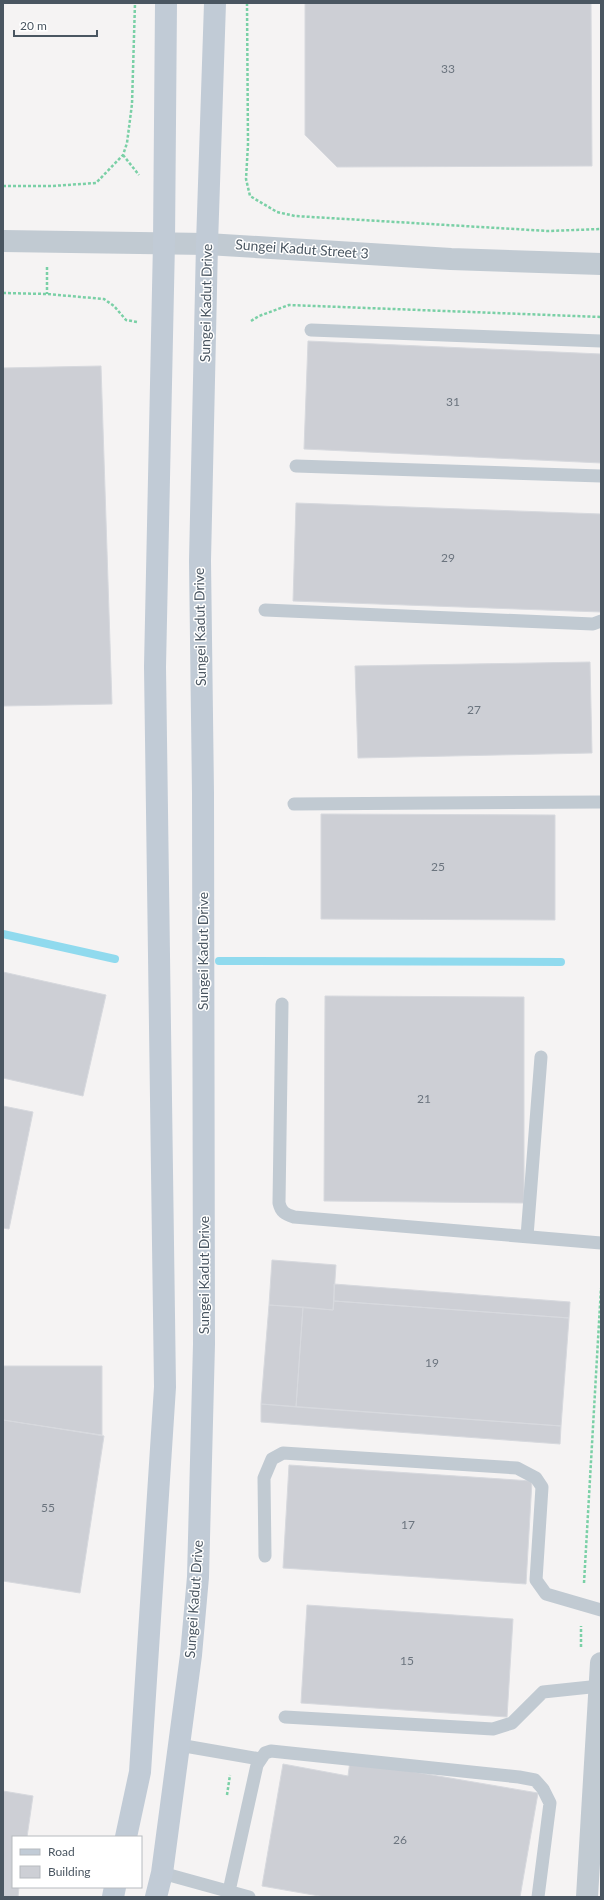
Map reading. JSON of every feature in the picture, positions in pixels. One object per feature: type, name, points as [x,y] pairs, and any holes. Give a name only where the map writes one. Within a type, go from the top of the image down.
[{"type":"main road","points":[[126,1836],[140,1772],[165,1387],[155,667],[164,242],[166,3]]},
{"type":"main road","name":"Sungei Kadut Drive","points":[[156,1897],[162,1874],[191,1655],[198,1577],[204,1344],[203,793],[200,561],[207,244],[215,3]]},
{"type":"street","name":"Sungei Kadut Street 3","points":[[3,241],[164,242],[451,258],[601,264]]},
{"type":"street","points":[[586,1897],[597,1784],[601,1663]]},
{"type":"lane","points":[[311,330],[601,341]]},
{"type":"lane","points":[[296,466],[601,476]]},
{"type":"lane","points":[[265,610],[593,624],[601,621]]},
{"type":"lane","points":[[294,804],[601,802]]},
{"type":"lane","points":[[282,1004],[279,1203],[281,1210],[286,1214],[294,1217],[601,1243]]},
{"type":"lane","points":[[527,1236],[541,1057]]},
{"type":"lane","points":[[265,1556],[264,1478],[272,1459],[283,1453],[517,1468],[536,1478],[542,1487],[536,1580],[546,1594],[601,1610]]},
{"type":"lane","points":[[285,1717],[493,1730],[512,1723],[543,1692],[600,1686]]},
{"type":"lane","points":[[179,1745],[260,1759]]},
{"type":"lane","points":[[229,1891],[260,1759],[265,1753],[271,1751],[519,1777],[535,1780],[543,1789],[550,1803],[538,1897]]},
{"type":"lane","points":[[162,1874],[249,1897]]},
{"type":"path","points":[[3,186],[52,186],[96,183],[123,155],[127,143],[132,104],[135,3]]},
{"type":"path","points":[[247,3],[248,144],[246,179],[250,196],[277,212],[294,216],[548,231],[601,229]]},
{"type":"path","points":[[123,155],[142,178]]},
{"type":"path","points":[[3,293],[47,294],[104,300],[114,306],[126,320],[139,322]]},
{"type":"path","points":[[251,321],[259,316],[289,305],[601,317]]},
{"type":"building","points":[[305,3],[591,3],[592,166],[337,167],[305,135]]},
{"type":"building","points":[[308,341],[601,354],[601,463],[304,449]]},
{"type":"building","points":[[101,366],[112,704],[3,706],[3,368]]},
{"type":"building","points":[[296,503],[601,514],[601,612],[293,601]]},
{"type":"building","points":[[590,662],[592,753],[358,758],[355,666]]},
{"type":"building","points":[[321,814],[555,815],[555,920],[321,919]]},
{"type":"building","points":[[3,972],[106,995],[83,1096],[3,1078]]},
{"type":"building","points":[[325,996],[524,997],[524,1203],[324,1201]]},
{"type":"building","points":[[3,1106],[33,1112],[9,1229],[3,1228]]},
{"type":"building","points":[[272,1260],[336,1265],[333,1310],[269,1305]]},
{"type":"building","points":[[334,1284],[570,1302],[569,1318],[334,1301]]},
{"type":"building","points":[[334,1301],[569,1318],[561,1426],[296,1407],[303,1307],[333,1310]]},
{"type":"building","points":[[269,1305],[303,1307],[296,1407],[261,1404]]},
{"type":"building","points":[[3,1366],[102,1366],[102,1435],[3,1420]]},
{"type":"building","points":[[261,1404],[561,1426],[560,1444],[261,1422]]},
{"type":"building","points":[[3,1420],[104,1436],[80,1593],[3,1581]]},
{"type":"building","points":[[289,1465],[532,1481],[526,1584],[283,1568]]},
{"type":"building","points":[[307,1605],[513,1619],[507,1717],[301,1703]]},
{"type":"building","points":[[350,1761],[538,1793],[520,1897],[325,1897],[262,1886],[283,1764],[348,1776]]},
{"type":"building","points":[[3,1791],[33,1796],[27,1836],[12,1836],[12,1888],[19,1888],[18,1897],[3,1897]]},
{"type":"waterway","points":[[3,934],[115,959]]},
{"type":"waterway","points":[[219,961],[561,962]]}]
